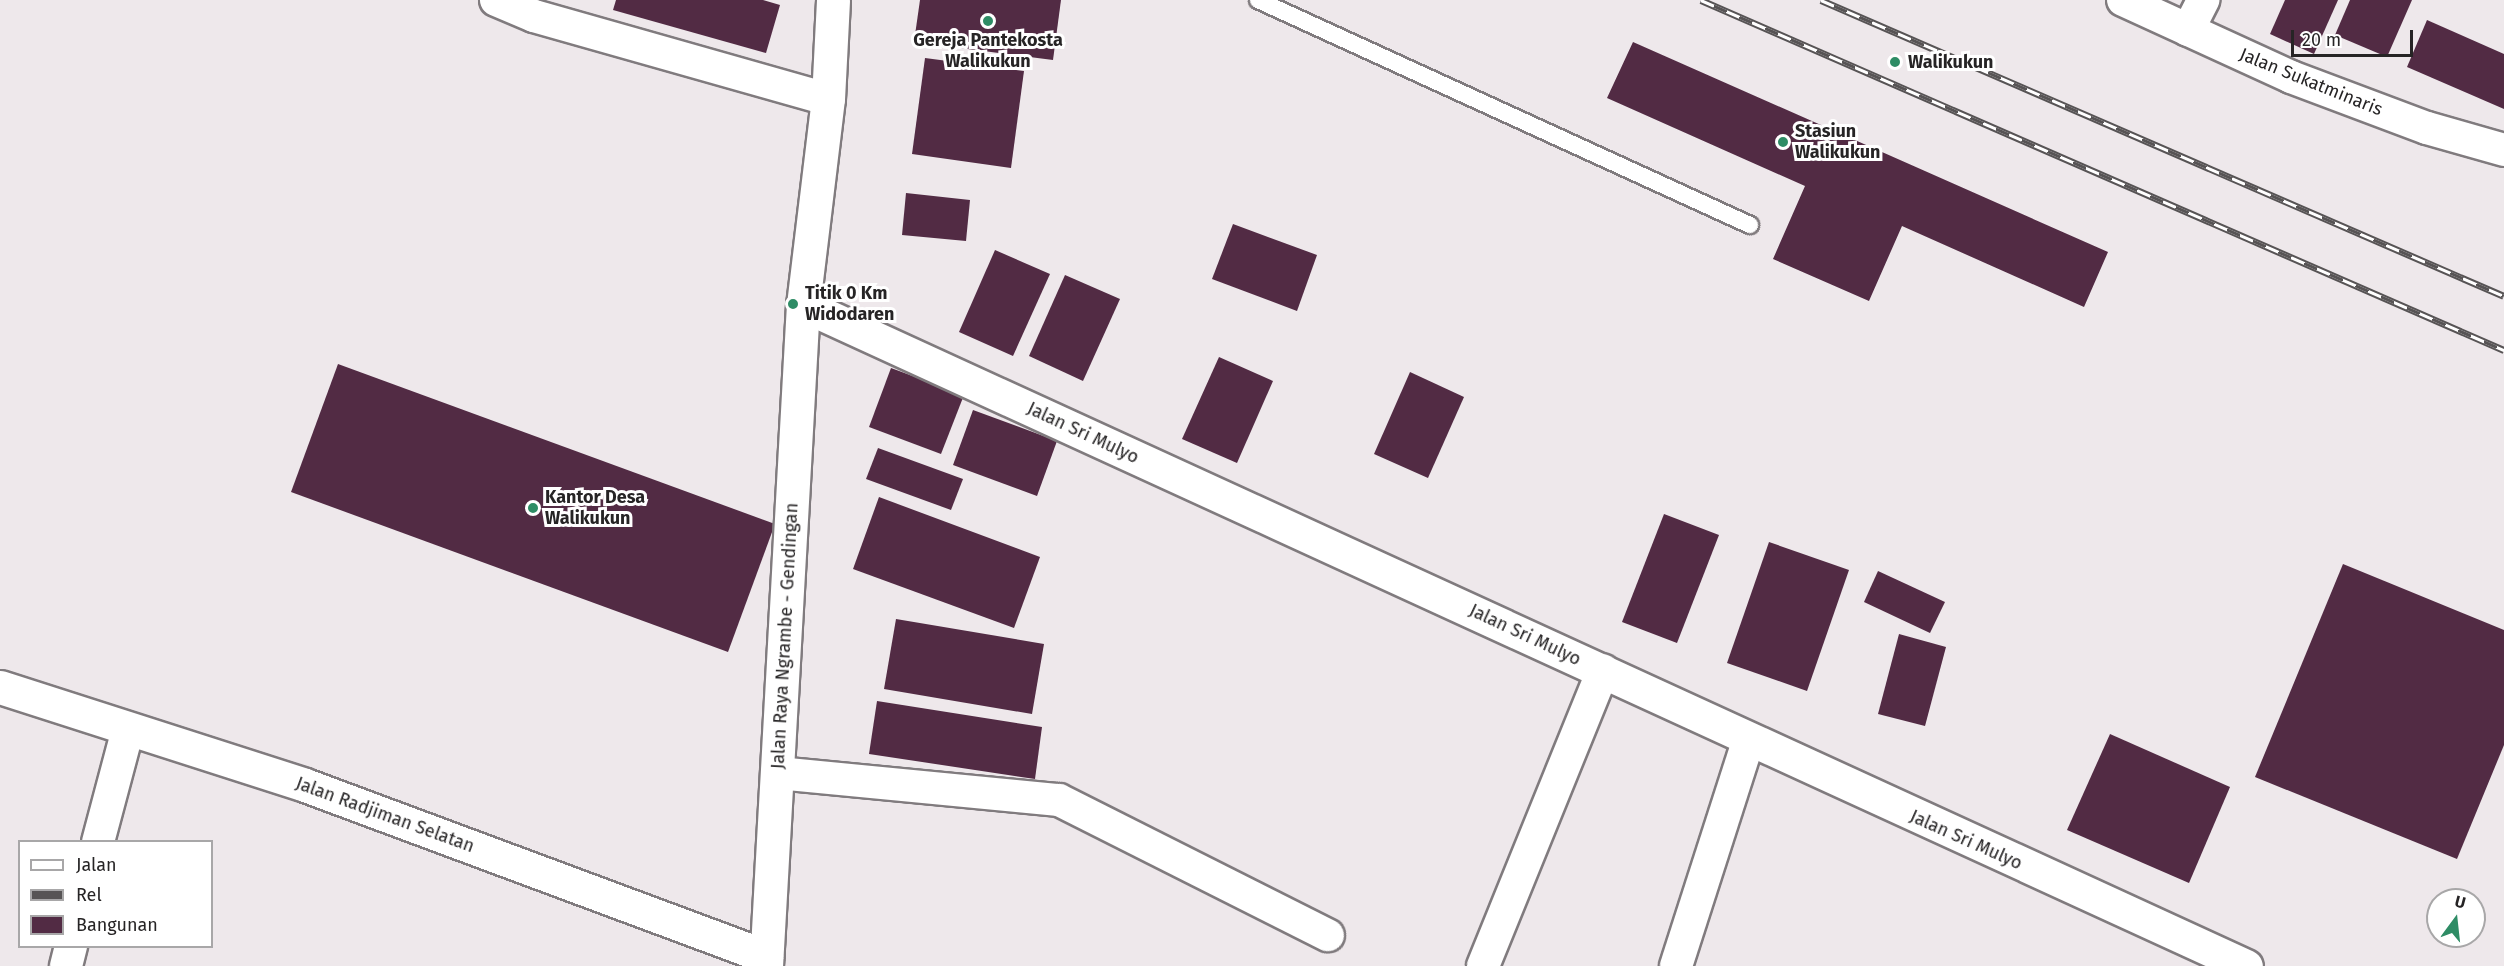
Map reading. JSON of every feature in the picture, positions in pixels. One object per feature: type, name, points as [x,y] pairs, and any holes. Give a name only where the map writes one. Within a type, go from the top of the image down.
[{"type":"main road","name":"Jalan Raya Ngrambe - Gendingan","points":[[766,961],[803,305],[828,99],[833,0]]},
{"type":"main road","name":"Jalan Sri Mulyo","points":[[803,305],[1603,670],[2202,957],[2246,966]]},
{"type":"main road","name":"Jalan Radjiman Selatan","points":[[0,687],[305,785],[766,961]]},
{"type":"street","points":[[496,0],[534,16],[828,99]]},
{"type":"street","name":"Jalan Sukatminaris","points":[[2123,0],[2302,81],[2427,128],[2504,150]]},
{"type":"street","points":[[2188,30],[2203,0]]},
{"type":"street","points":[[1483,966],[1603,670]]},
{"type":"street","points":[[99,840],[128,729]]},
{"type":"street","points":[[1676,966],[1749,739]]},
{"type":"street","points":[[778,772],[1059,800],[1328,935]]},
{"type":"street","points":[[66,966],[70,948]]},
{"type":"lane","points":[[1258,0],[1750,225]]},
{"type":"building","points":[[616,0],[763,0],[780,5],[766,53],[613,10]]},
{"type":"building","name":"Gereja Pantekosta Walikukun","points":[[920,0],[1061,0],[1053,60],[914,42]]},
{"type":"building","points":[[2285,0],[2338,0],[2314,54],[2270,34]]},
{"type":"building","points":[[2350,0],[2412,0],[2387,57],[2335,35]]},
{"type":"building","points":[[2427,20],[2504,54],[2504,109],[2407,67]]},
{"type":"building","name":"Stasiun Walikukun","points":[[1633,42],[2108,252],[2084,307],[1902,226],[1869,301],[1773,259],[1805,186],[1607,98]]},
{"type":"building","points":[[925,58],[1024,71],[1011,168],[912,154]]},
{"type":"building","points":[[906,193],[970,200],[966,241],[902,235]]},
{"type":"building","points":[[1233,224],[1317,255],[1297,311],[1212,279]]},
{"type":"building","points":[[995,250],[1050,274],[1013,356],[959,332]]},
{"type":"building","points":[[1065,275],[1120,299],[1083,381],[1029,356]]},
{"type":"building","points":[[1219,357],[1273,381],[1237,463],[1182,439]]},
{"type":"building","name":"Kantor Desa Walikukun","points":[[338,364],[775,524],[728,652],[291,492]]},
{"type":"building","points":[[891,368],[964,395],[941,454],[869,427]]},
{"type":"building","points":[[1410,372],[1464,397],[1428,478],[1374,454]]},
{"type":"building","points":[[973,410],[1057,441],[1037,496],[953,465]]},
{"type":"building","points":[[878,448],[963,479],[951,510],[866,479]]},
{"type":"building","points":[[879,497],[1040,557],[1014,628],[853,569]]},
{"type":"building","points":[[1664,514],[1719,535],[1677,643],[1622,622]]},
{"type":"building","points":[[1769,542],[1849,570],[1807,691],[1727,663]]},
{"type":"building","points":[[2343,564],[2504,630],[2504,745],[2457,859],[2255,777]]},
{"type":"building","points":[[1878,571],[1945,602],[1930,633],[1864,602]]},
{"type":"building","points":[[896,619],[1044,644],[1032,714],[884,689]]},
{"type":"building","points":[[1899,634],[1946,647],[1925,726],[1878,714]]},
{"type":"building","points":[[877,701],[1042,727],[1035,779],[869,754]]},
{"type":"building","points":[[2110,734],[2230,787],[2189,883],[2067,830]]},
{"type":"railway","points":[[1701,0],[2504,350]]},
{"type":"railway","points":[[1821,0],[2504,296]]},
{"type":"place","name":"Gereja Pantekosta Walikukun","points":[[988,21]]},
{"type":"place","name":"Walikukun","points":[[1895,62]]},
{"type":"place","name":"Stasiun Walikukun","points":[[1783,142]]},
{"type":"place","name":"Titik 0 Km Widodaren","points":[[793,304]]},
{"type":"place","name":"Kantor Desa Walikukun","points":[[533,508]]}]
